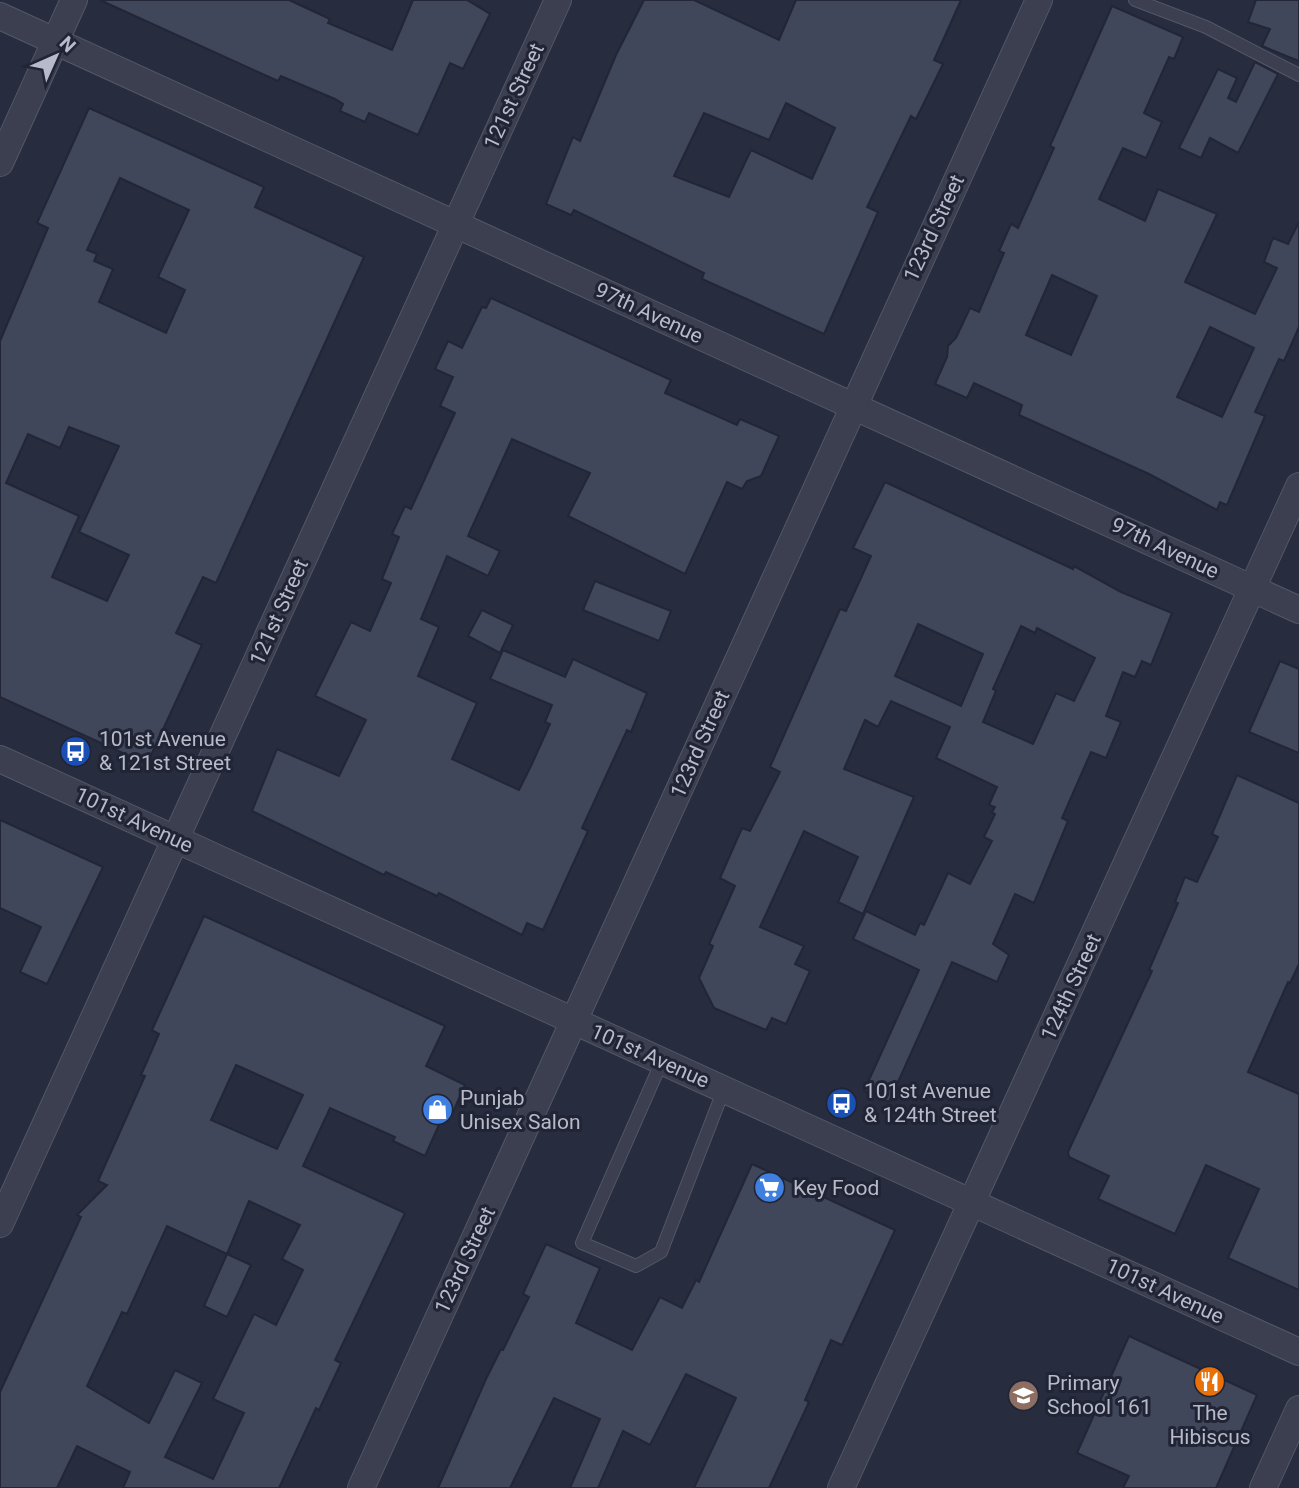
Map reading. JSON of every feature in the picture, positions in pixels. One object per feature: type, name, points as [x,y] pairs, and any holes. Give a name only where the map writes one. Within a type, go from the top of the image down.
[{"type":"street","points":[[0,163],[74,0]]},
{"type":"street","name":"121st Street","points":[[0,1224],[558,0]]},
{"type":"street","name":"123rd Street","points":[[360,1488],[1039,0]]},
{"type":"street","name":"97th Avenue","points":[[0,16],[1299,610]]},
{"type":"street","name":"124th Street","points":[[841,1488],[1299,486]]},
{"type":"street","name":"101st Avenue","points":[[0,759],[1299,1352]]},
{"type":"street","points":[[1263,1488],[1299,1409]]},
{"type":"lane","points":[[1135,0],[1206,27],[1299,75]]},
{"type":"lane","points":[[662,1061],[582,1242],[636,1266],[662,1252],[724,1089]]},
{"type":"building","points":[[100,0],[289,0],[330,19],[328,23],[392,50],[413,0],[467,0],[490,14],[463,69],[450,63],[418,135],[369,113],[365,122],[340,111],[343,104],[335,99],[281,76],[278,81]]},
{"type":"building","points":[[644,0],[694,0],[779,40],[796,0],[961,0],[934,60],[943,64],[916,119],[911,116],[867,207],[878,212],[824,334],[702,279],[704,273],[574,210],[571,215],[546,204],[573,137],[580,141],[616,55]],"holes":[[[786,103],[835,128],[812,179],[751,150],[729,197],[674,176],[704,113],[769,140]]]},
{"type":"building","points":[[1256,0],[1299,0],[1299,61],[1262,46],[1270,29],[1248,22]]},
{"type":"building","points":[[1112,6],[1183,37],[1174,59],[1169,57],[1144,113],[1162,122],[1146,158],[1123,148],[1099,199],[1145,221],[1158,189],[1217,214],[1185,282],[1255,314],[1277,268],[1264,262],[1273,238],[1288,244],[1299,222],[1299,327],[1284,361],[1279,359],[1255,412],[1265,416],[1227,505],[1220,502],[1217,510],[1149,474],[1019,415],[1022,405],[974,383],[967,398],[935,384],[947,357],[948,346],[956,338],[970,308],[979,312],[1004,253],[999,251],[1011,224],[1018,228],[1054,148],[1050,146]],"holes":[[[1052,275],[1097,296],[1071,355],[1026,335]],[[1210,327],[1254,348],[1222,417],[1177,397]]]},
{"type":"building","points":[[1255,62],[1278,74],[1238,153],[1210,138],[1201,158],[1179,148],[1218,69],[1237,78],[1228,98],[1236,102]]},
{"type":"building","points":[[89,108],[264,187],[255,207],[364,257],[216,583],[203,577],[176,633],[202,645],[147,764],[0,697],[0,341],[48,228],[37,223]],"holes":[[[120,178],[189,210],[158,277],[185,290],[166,333],[99,302],[113,269],[94,261],[97,254],[87,250]],[[69,427],[119,446],[79,532],[129,555],[107,601],[52,577],[79,516],[6,483],[28,434],[60,448]]]},
{"type":"building","points":[[491,298],[671,380],[665,393],[737,425],[740,419],[779,436],[761,476],[747,481],[742,489],[727,482],[685,574],[568,516],[590,473],[512,439],[468,536],[500,551],[488,576],[447,556],[421,619],[439,627],[418,676],[477,703],[452,759],[519,790],[531,766],[550,724],[545,722],[552,705],[490,679],[503,650],[565,677],[573,659],[647,693],[631,732],[627,730],[582,828],[588,831],[543,930],[527,923],[522,935],[439,893],[437,896],[386,872],[384,875],[252,811],[277,749],[339,776],[366,720],[315,696],[351,622],[370,631],[391,583],[382,579],[399,537],[392,534],[405,506],[411,509],[455,413],[440,406],[453,377],[435,369],[448,341],[462,348],[482,307],[486,308]]},
{"type":"building","points":[[885,482],[1172,613],[1151,665],[1142,661],[1135,677],[1123,672],[1106,716],[1121,722],[1106,758],[1091,752],[1062,818],[1068,821],[1034,903],[1015,894],[993,944],[1009,955],[997,982],[952,962],[889,1102],[864,1091],[919,970],[853,939],[866,911],[915,935],[920,923],[924,925],[948,873],[970,884],[992,841],[984,837],[995,814],[992,812],[995,807],[989,805],[997,787],[936,758],[950,727],[891,701],[878,727],[865,720],[844,769],[914,797],[863,914],[838,902],[858,857],[804,831],[760,927],[804,946],[795,964],[810,971],[786,1024],[772,1018],[766,1030],[714,1008],[699,978],[713,946],[709,944],[735,886],[720,878],[742,828],[750,831],[780,772],[770,767],[840,609],[846,611],[871,556],[853,548]],"holes":[[[918,624],[983,654],[961,706],[895,676]],[[1021,626],[1035,633],[1037,628],[1095,658],[1074,701],[1056,693],[1033,744],[983,722],[996,691],[993,689]]]},
{"type":"building","points":[[595,581],[671,611],[659,641],[583,610]]},
{"type":"building","points":[[482,610],[513,625],[500,653],[468,636]]},
{"type":"building","points":[[1280,661],[1299,669],[1299,753],[1249,732]]},
{"type":"building","points":[[1237,775],[1299,803],[1299,964],[1290,983],[1288,982],[1248,1072],[1299,1094],[1299,1290],[1228,1258],[1259,1189],[1206,1165],[1175,1234],[1098,1199],[1109,1176],[1069,1157],[1068,1152],[1152,971],[1149,970],[1178,903],[1175,902],[1185,877],[1197,882],[1218,837],[1212,834]]},
{"type":"building","points":[[0,820],[103,867],[47,984],[20,972],[41,927],[0,908]]},
{"type":"building","points":[[204,916],[445,1026],[426,1066],[465,1085],[453,1112],[446,1109],[425,1156],[393,1141],[395,1137],[330,1108],[303,1166],[405,1213],[335,1360],[341,1363],[319,1410],[316,1408],[279,1488],[123,1488],[130,1472],[77,1446],[57,1488],[0,1488],[0,1392],[81,1217],[77,1215],[107,1185],[98,1181],[145,1076],[141,1075],[159,1034],[152,1030]],"holes":[[[236,1065],[303,1095],[277,1149],[211,1120]],[[249,1201],[300,1225],[282,1259],[303,1270],[276,1325],[254,1314],[213,1399],[244,1413],[213,1479],[165,1457],[202,1383],[175,1370],[149,1423],[87,1386],[122,1312],[127,1314],[167,1226],[227,1254]]]},
{"type":"building","points":[[752,1164],[895,1230],[842,1345],[831,1340],[805,1400],[809,1402],[769,1488],[694,1488],[736,1398],[686,1374],[650,1445],[623,1431],[598,1488],[570,1488],[600,1419],[554,1398],[510,1488],[438,1488],[486,1379],[529,1297],[523,1294],[546,1244],[600,1268],[576,1323],[632,1350],[660,1297],[682,1308],[696,1280],[699,1282]]},
{"type":"building","points":[[227,1254],[251,1265],[227,1317],[204,1306]]},
{"type":"building","points":[[1129,1336],[1257,1395],[1216,1488],[1123,1488],[1129,1476],[1077,1453]]},
{"type":"place","name":"101st Avenue & 121st Street","points":[[76,751]]},
{"type":"place","name":"101st Avenue & 124th Street","points":[[841,1103]]},
{"type":"place","name":"Punjab Unisex Salon","points":[[437,1110]]},
{"type":"place","name":"Key Food","points":[[770,1188]]},
{"type":"place","name":"The Hibiscus","points":[[1210,1381]]},
{"type":"place","name":"Primary School 161","points":[[1024,1395]]}]
